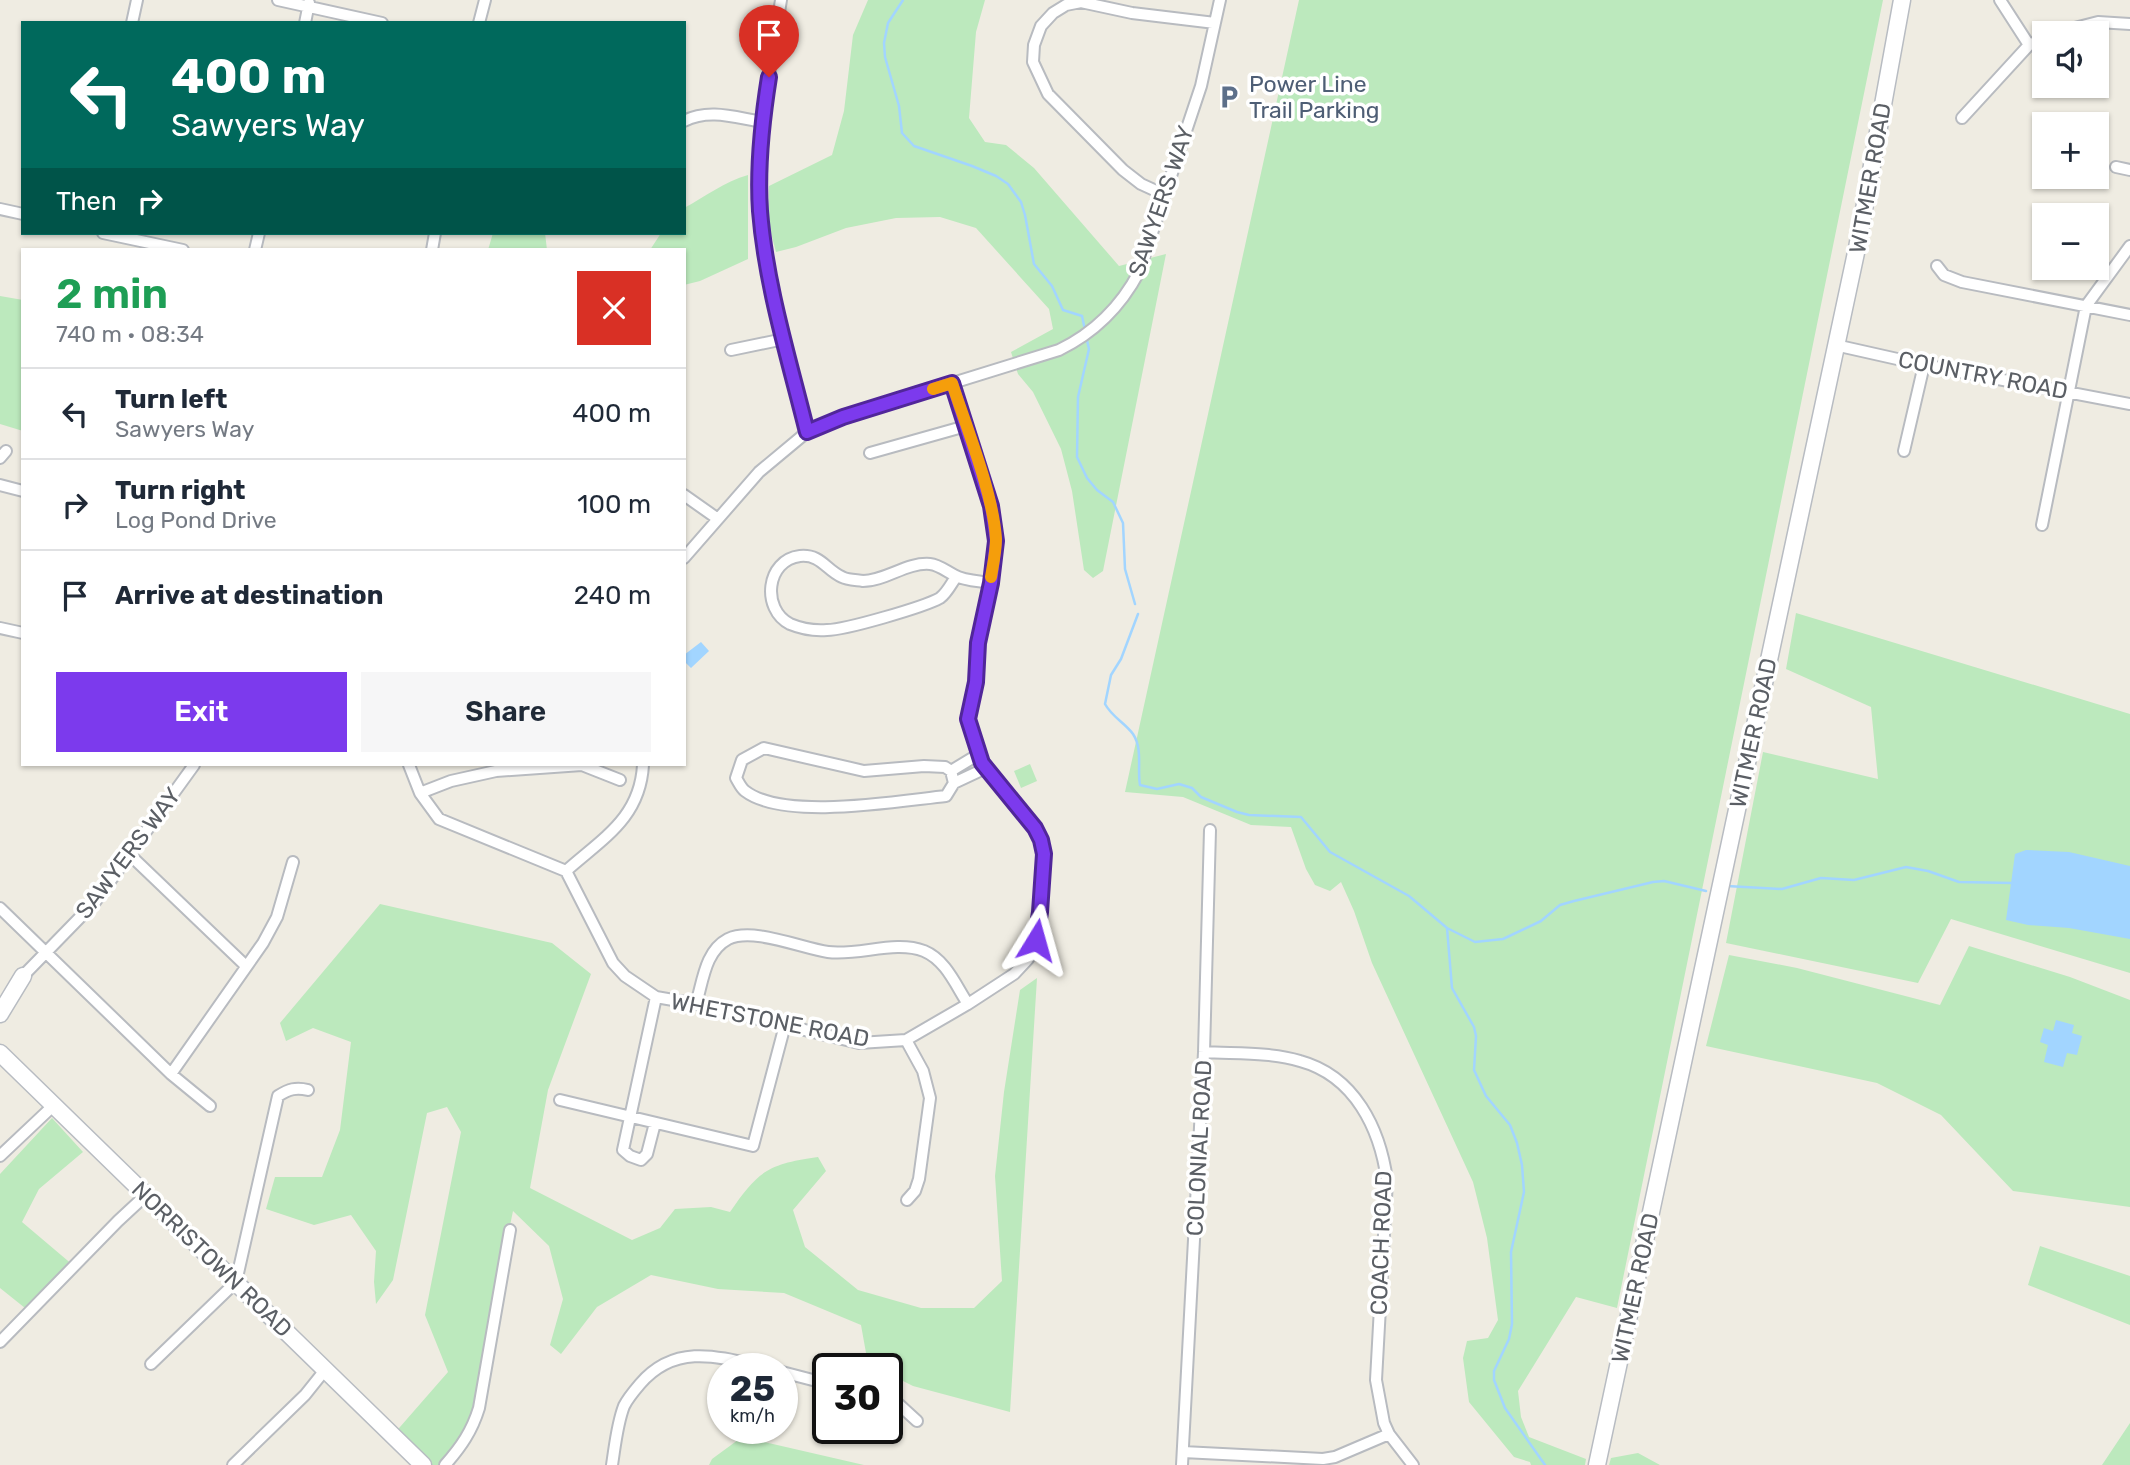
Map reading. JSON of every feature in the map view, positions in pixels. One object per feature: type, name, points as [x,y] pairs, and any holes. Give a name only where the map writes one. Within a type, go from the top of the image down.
[{"type":"street","points":[[132,21],[137,0]]},
{"type":"street","points":[[278,0],[309,3],[375,21]]},
{"type":"street","points":[[480,21],[485,0]]},
{"type":"street","points":[[781,0],[763,122],[760,208],[763,238],[807,432]]},
{"type":"street","name":"SAWYERS WAY","points":[[686,556],[759,471],[807,432],[843,417],[1059,350],[1078,341],[1098,326],[1129,292],[1139,272],[1201,86],[1220,0]]},
{"type":"street","name":"WITMER ROAD","points":[[1597,1465],[1857,248],[1902,0]]},
{"type":"street","points":[[2000,0],[2029,45]]},
{"type":"street","points":[[1165,195],[1141,184],[1123,170],[1048,94],[1033,62],[1034,45],[1041,26],[1053,13],[1066,5],[1081,2],[1132,13],[1215,23]]},
{"type":"street","points":[[304,21],[309,3]]},
{"type":"street","points":[[2109,23],[2130,24]]},
{"type":"street","points":[[1962,118],[2032,43]]},
{"type":"street","points":[[686,120],[709,113],[763,122]]},
{"type":"street","points":[[2116,167],[2130,170]]},
{"type":"street","points":[[0,209],[21,214]]},
{"type":"street","points":[[112,235],[174,248]]},
{"type":"street","points":[[2042,525],[2086,306],[2130,246]]},
{"type":"street","points":[[1937,266],[1944,275],[1962,282],[2130,315]]},
{"type":"street","points":[[731,350],[785,339]]},
{"type":"street","name":"COUNTRY ROAD","points":[[1835,345],[1924,365],[2130,404]]},
{"type":"street","points":[[1904,450],[1924,365]]},
{"type":"street","name":"WHETSTONE ROAD","points":[[566,871],[613,963],[625,976],[656,997],[859,1043],[906,1040],[1014,974],[1028,960],[1036,940],[1044,854],[1035,828],[982,763],[968,719],[976,682],[978,643],[991,583],[996,541],[991,506],[952,383]]},
{"type":"street","points":[[870,453],[966,426]]},
{"type":"street","points":[[0,485],[21,490]]},
{"type":"street","points":[[686,496],[718,519]]},
{"type":"street","points":[[956,577],[942,597],[881,618],[830,631],[807,629],[789,623],[776,612],[770,599],[775,570],[785,561],[808,556],[820,559],[842,577],[865,581],[929,564],[956,577],[991,583]]},
{"type":"street","points":[[0,628],[21,633]]},
{"type":"street","points":[[954,783],[951,771],[945,767],[924,765],[864,771],[764,748],[741,760],[736,778],[742,790],[760,800],[787,806],[820,806],[946,796],[954,783],[986,768]]},
{"type":"street","points":[[951,771],[979,754]]},
{"type":"street","name":"SAWYERS WAY","points":[[0,1000],[95,902],[193,766]]},
{"type":"street","points":[[409,766],[420,793],[439,819],[566,871],[629,813],[640,793],[643,766]]},
{"type":"street","points":[[420,793],[495,768],[553,766]]},
{"type":"street","points":[[585,766],[620,780]]},
{"type":"street","name":"COLONIAL ROAD","points":[[1182,1465],[1204,1052],[1210,830]]},
{"type":"street","points":[[129,854],[246,966]]},
{"type":"street","points":[[170,1074],[263,943],[277,917],[293,862]]},
{"type":"street","points":[[0,908],[170,1074],[211,1106]]},
{"type":"street","points":[[696,1004],[712,953],[728,939],[745,935],[826,952],[898,948],[926,952],[941,962],[968,1004]]},
{"type":"street","points":[[0,992],[23,976]]},
{"type":"street","points":[[0,1014],[23,976]]},
{"type":"street","points":[[654,1123],[647,1154],[641,1160],[629,1156],[623,1150],[656,997]]},
{"type":"street","points":[[560,1100],[753,1146],[785,1025]]},
{"type":"street","points":[[906,1040],[923,1071],[930,1098],[919,1179],[915,1191],[907,1200]]},
{"type":"street","name":"NORRISTOWN ROAD","points":[[0,1047],[5,1058],[424,1465]]},
{"type":"street","name":"COACH ROAD","points":[[1204,1052],[1302,1061],[1320,1069],[1347,1089],[1357,1099],[1371,1122],[1383,1155],[1387,1180],[1376,1380],[1381,1411],[1389,1434],[1413,1465]]},
{"type":"street","points":[[151,1364],[236,1282],[278,1096],[298,1088],[308,1090]]},
{"type":"street","points":[[0,1156],[54,1105]]},
{"type":"street","points":[[0,1342],[146,1195]]},
{"type":"street","points":[[445,1465],[462,1446],[472,1429],[479,1408],[510,1230]]},
{"type":"street","points":[[611,1465],[624,1405],[638,1387],[656,1369],[681,1358],[707,1356]]},
{"type":"street","points":[[233,1465],[305,1395],[325,1370]]},
{"type":"street","points":[[903,1408],[917,1421]]},
{"type":"street","points":[[1183,1452],[1323,1459],[1335,1457],[1389,1434]]},
{"type":"green space","points":[[868,0],[985,0],[976,32],[969,118],[985,142],[1006,145],[1034,168],[1119,266],[1166,254],[1103,571],[1093,578],[1084,570],[1072,491],[1061,449],[1033,392],[1018,374],[1011,352],[1053,329],[1049,309],[976,228],[940,217],[896,218],[846,228],[776,252],[768,222],[769,186],[832,155],[844,111],[853,35]]},
{"type":"green space","points":[[1299,0],[1883,0],[1617,1308],[1576,1297],[1518,1391],[1521,1417],[1529,1437],[1586,1459],[1585,1465],[1531,1465],[1530,1462],[1514,1457],[1469,1402],[1463,1358],[1467,1341],[1488,1338],[1498,1320],[1487,1238],[1473,1182],[1372,963],[1341,882],[1330,891],[1315,885],[1306,869],[1291,827],[1251,825],[1183,797],[1125,792]]},
{"type":"green space","points":[[748,175],[748,259],[686,284],[686,248],[651,248],[660,235],[686,235],[686,207]]},
{"type":"green space","points":[[492,235],[545,235],[547,248],[489,248]]},
{"type":"green space","points":[[0,296],[21,300],[21,430],[0,424]]},
{"type":"green space","points":[[1796,613],[2130,714],[2130,973],[1951,919],[1918,983],[1726,943],[1763,752],[1878,779],[1871,707],[1786,669]]},
{"type":"green space","points":[[1030,764],[1037,781],[1021,788],[1014,771]]},
{"type":"green space","points":[[380,904],[552,943],[591,974],[548,1090],[530,1188],[632,1240],[660,1228],[675,1209],[711,1207],[730,1212],[757,1178],[766,1172],[787,1163],[818,1157],[826,1171],[793,1210],[805,1247],[858,1290],[921,1308],[974,1308],[1002,1281],[995,1176],[1004,1092],[1020,990],[1037,978],[1010,1412],[903,1381],[903,1353],[866,1353],[861,1325],[784,1293],[718,1289],[651,1275],[597,1307],[561,1354],[550,1345],[563,1299],[549,1246],[513,1211],[466,1439],[440,1465],[423,1465],[393,1435],[448,1372],[425,1315],[461,1132],[447,1107],[427,1113],[393,1280],[376,1304],[376,1251],[351,1215],[314,1225],[266,1209],[275,1177],[322,1177],[340,1130],[351,1042],[313,1028],[286,1041],[280,1023]]},
{"type":"green space","points":[[1969,946],[2070,977],[2130,1000],[2130,1207],[2013,1191],[1941,1115],[1877,1083],[1706,1046],[1729,955],[1797,968],[1940,1005]]},
{"type":"green space","points":[[52,1118],[83,1152],[39,1189],[22,1222],[74,1266],[30,1312],[0,1288],[0,1174]]},
{"type":"green space","points":[[2040,1246],[2130,1276],[2130,1325],[2028,1285]]},
{"type":"green space","points":[[2130,1423],[2130,1465],[2102,1465]]},
{"type":"green space","points":[[732,1444],[772,1444],[864,1465],[709,1465],[712,1459]]},
{"type":"green space","points":[[1638,1453],[1660,1465],[1609,1465],[1611,1458]]},
{"type":"water","points":[[701,642],[709,651],[691,668],[686,663],[686,653]]},
{"type":"water","points":[[2026,850],[2069,852],[2130,866],[2130,939],[2006,920],[2015,854]]},
{"type":"water","points":[[2056,1020],[2074,1025],[2072,1033],[2082,1036],[2077,1055],[2067,1053],[2063,1067],[2044,1062],[2048,1045],[2040,1042],[2044,1028],[2053,1031]]},
{"type":"waterway","points":[[903,0],[888,23],[884,43],[885,57],[899,106],[902,133],[914,146],[972,166],[1008,184],[1021,202],[1034,264],[1052,286],[1063,310],[1082,316],[1085,330]]},
{"type":"waterway","points":[[1086,336],[1089,349],[1078,397],[1077,457],[1087,478],[1113,502],[1123,523],[1125,569],[1135,604]]},
{"type":"waterway","points":[[1138,614],[1121,659],[1111,675],[1105,704],[1136,740],[1140,785],[1157,789],[1179,784],[1192,788],[1201,797],[1237,812],[1301,817],[1330,852],[1409,896],[1447,928],[1475,942],[1503,939],[1541,921],[1560,905],[1653,882],[1664,881],[1706,891]]},
{"type":"waterway","points":[[1727,886],[1782,889],[1821,878],[1854,880],[1906,867],[1928,871],[1959,882],[2012,883]]},
{"type":"waterway","points":[[1447,928],[1452,988],[1474,1027],[1476,1036],[1474,1070],[1486,1096],[1510,1125],[1522,1165],[1524,1192],[1511,1252],[1512,1324],[1509,1339],[1494,1371],[1494,1380],[1505,1408],[1545,1465]]},
{"type":"slow traffic","points":[[933,389],[952,383],[981,473],[991,506],[996,541],[991,577]]},
{"type":"place","name":"Power Line Trail Parking","points":[[1229,97]]},
{"type":"route","points":[[769,77],[760,172],[763,238],[777,311],[807,432],[843,417],[952,383],[981,473],[991,506],[996,541],[991,583],[978,643],[976,682],[968,719],[982,763],[1013,799],[1041,840],[1044,854],[1036,940]]}]
